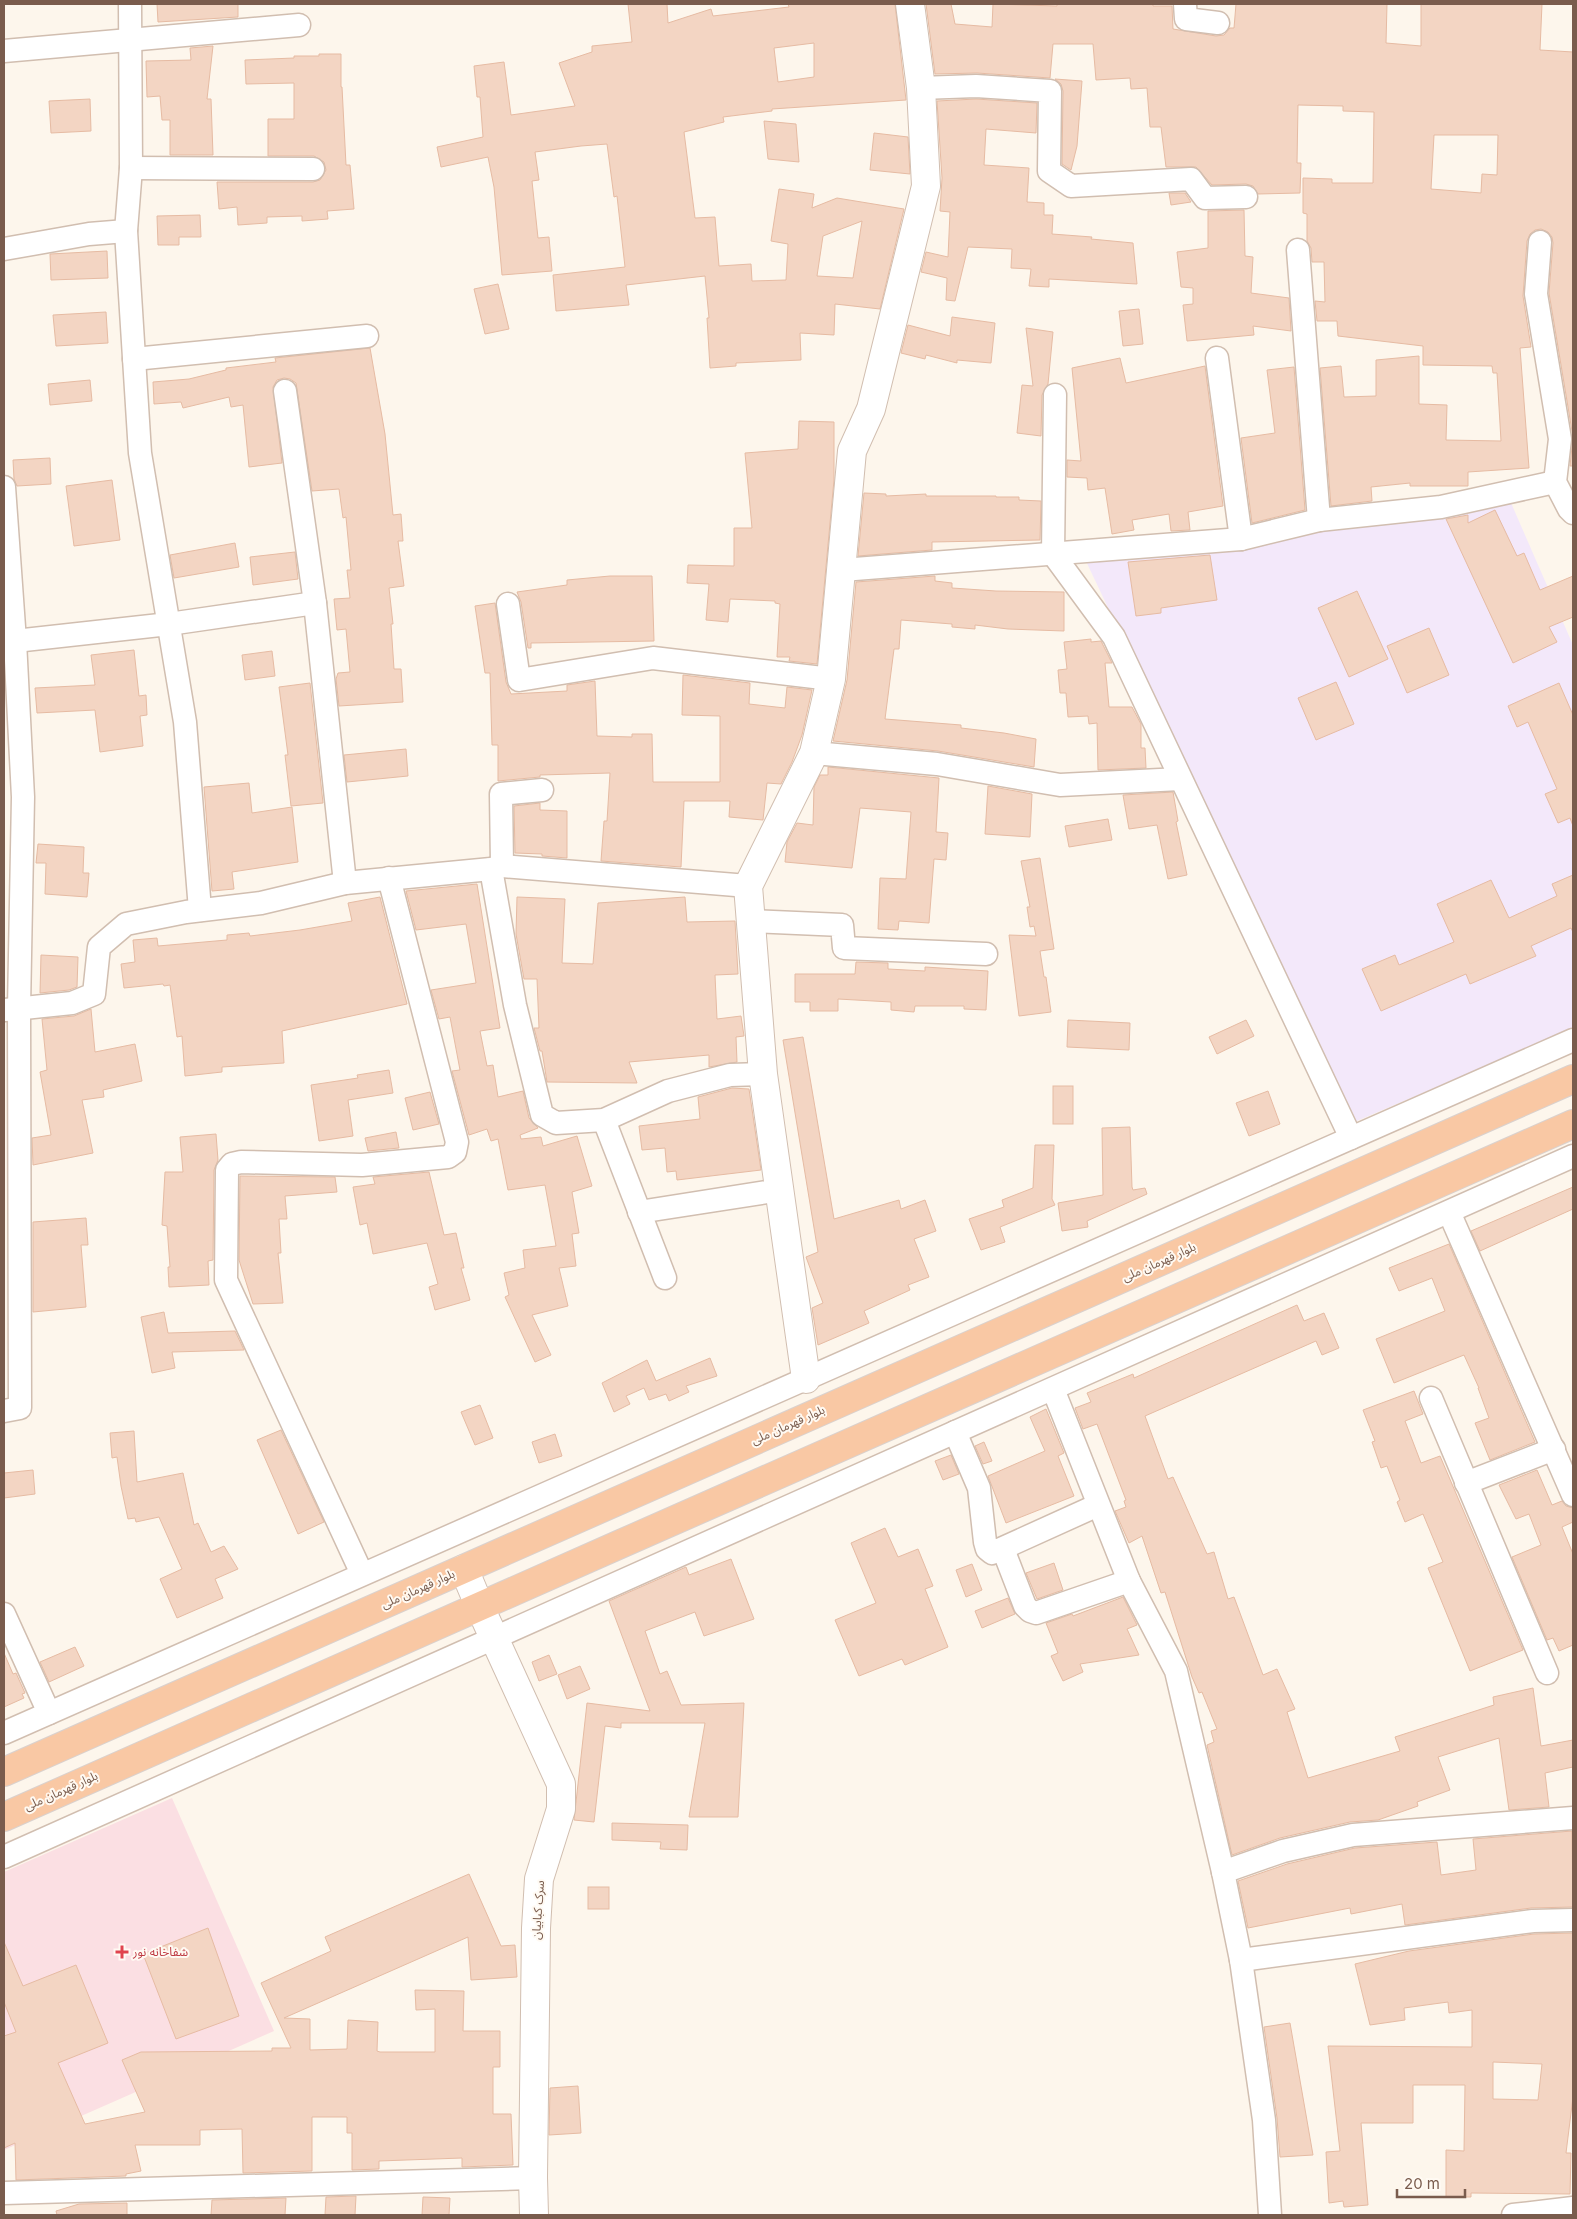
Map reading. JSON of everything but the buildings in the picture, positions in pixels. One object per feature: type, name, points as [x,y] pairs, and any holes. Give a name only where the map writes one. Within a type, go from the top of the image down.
[{"type":"highway","name":"بلوار قهرمان ملی","points":[[4,1772],[1573,1079]]},
{"type":"highway","name":"بلوار قهرمان ملی","points":[[4,1817],[479,1605],[1041,1360],[1573,1124]]},
{"type":"street","points":[[130,4],[131,168],[126,231],[140,453],[185,722],[200,910]]},
{"type":"street","points":[[806,1379],[763,1074],[748,886],[814,752],[831,679],[852,451],[872,409],[926,186],[921,88],[910,4]]},
{"type":"street","points":[[1185,4],[1186,19],[1218,23]]},
{"type":"street","points":[[4,50],[299,25]]},
{"type":"street","points":[[921,88],[976,86],[1050,91],[1049,171],[1071,186],[1191,179],[1205,198],[1246,197]]},
{"type":"street","points":[[131,168],[313,169]]},
{"type":"street","points":[[4,250],[89,234],[126,231]]},
{"type":"street","points":[[1540,242],[1536,294],[1560,439],[1555,482],[1573,513]]},
{"type":"street","points":[[1298,250],[1319,520]]},
{"type":"street","points":[[134,359],[367,336]]},
{"type":"street","points":[[1217,358],[1241,539]]},
{"type":"street","points":[[285,391],[315,603],[345,883]]},
{"type":"street","points":[[1055,395],[1053,554],[1114,637],[1351,1138]]},
{"type":"street","points":[[842,570],[1241,539],[1319,520],[1441,507],[1555,482]]},
{"type":"street","points":[[4,487],[15,641],[23,797],[12,1009],[20,1408],[4,1411]]},
{"type":"street","points":[[15,641],[168,624],[315,603]]},
{"type":"street","points":[[508,604],[520,680],[653,658],[831,679]]},
{"type":"street","points":[[814,752],[937,764],[1060,785],[1180,779]]},
{"type":"street","points":[[542,790],[500,794],[496,868],[515,1004],[542,1115],[556,1123],[604,1120],[668,1091],[730,1075],[763,1074]]},
{"type":"street","points":[[12,1009],[72,1003],[94,994],[99,947],[126,924],[200,910],[261,903],[345,883],[496,868],[748,886]]},
{"type":"street","points":[[362,1574],[226,1280],[227,1170],[232,1164],[241,1162],[362,1165],[448,1157],[455,1152],[457,1142],[389,878]]},
{"type":"street","points":[[750,921],[842,925],[844,948],[986,954]]},
{"type":"street","points":[[4,1733],[1573,1040]]},
{"type":"street","points":[[604,1120],[665,1278]]},
{"type":"street","points":[[4,1857],[1573,1156]]},
{"type":"street","points":[[639,1212],[780,1190]]},
{"type":"street","points":[[1449,1212],[1573,1495]]},
{"type":"street","points":[[1052,1389],[1129,1580],[1176,1671],[1223,1872],[1241,1960],[1264,2120],[1270,2215]]},
{"type":"street","points":[[1431,1398],[1547,1674]]},
{"type":"street","points":[[955,1432],[979,1488],[987,1549],[992,1553],[1098,1505]]},
{"type":"street","points":[[1466,1483],[1554,1449]]},
{"type":"street","points":[[1003,1549],[1025,1606],[1030,1611],[1036,1613],[1129,1580]]},
{"type":"street","name":"سرک کبابیان","points":[[464,1569],[561,1784],[561,1809],[539,1879],[536,1928],[534,2215]]},
{"type":"street","points":[[4,1614],[49,1712]]},
{"type":"street","points":[[1223,1872],[1283,1851],[1353,1836],[1573,1818]]},
{"type":"street","points":[[1241,1960],[1533,1921],[1573,1920]]},
{"type":"street","points":[[4,2193],[533,2178]]},
{"type":"street","points":[[1513,2215],[1573,2208]]},
{"type":"shaded area","points":[[1508,496],[1573,645],[1573,1029],[1352,1123],[1084,557]]},
{"type":"shaded area","name":"شفاخانه نور","points":[[172,1798],[274,2031],[4,2150],[4,1872]]},
{"type":"place","name":"شفاخانه نور","points":[[122,1952]]}]
